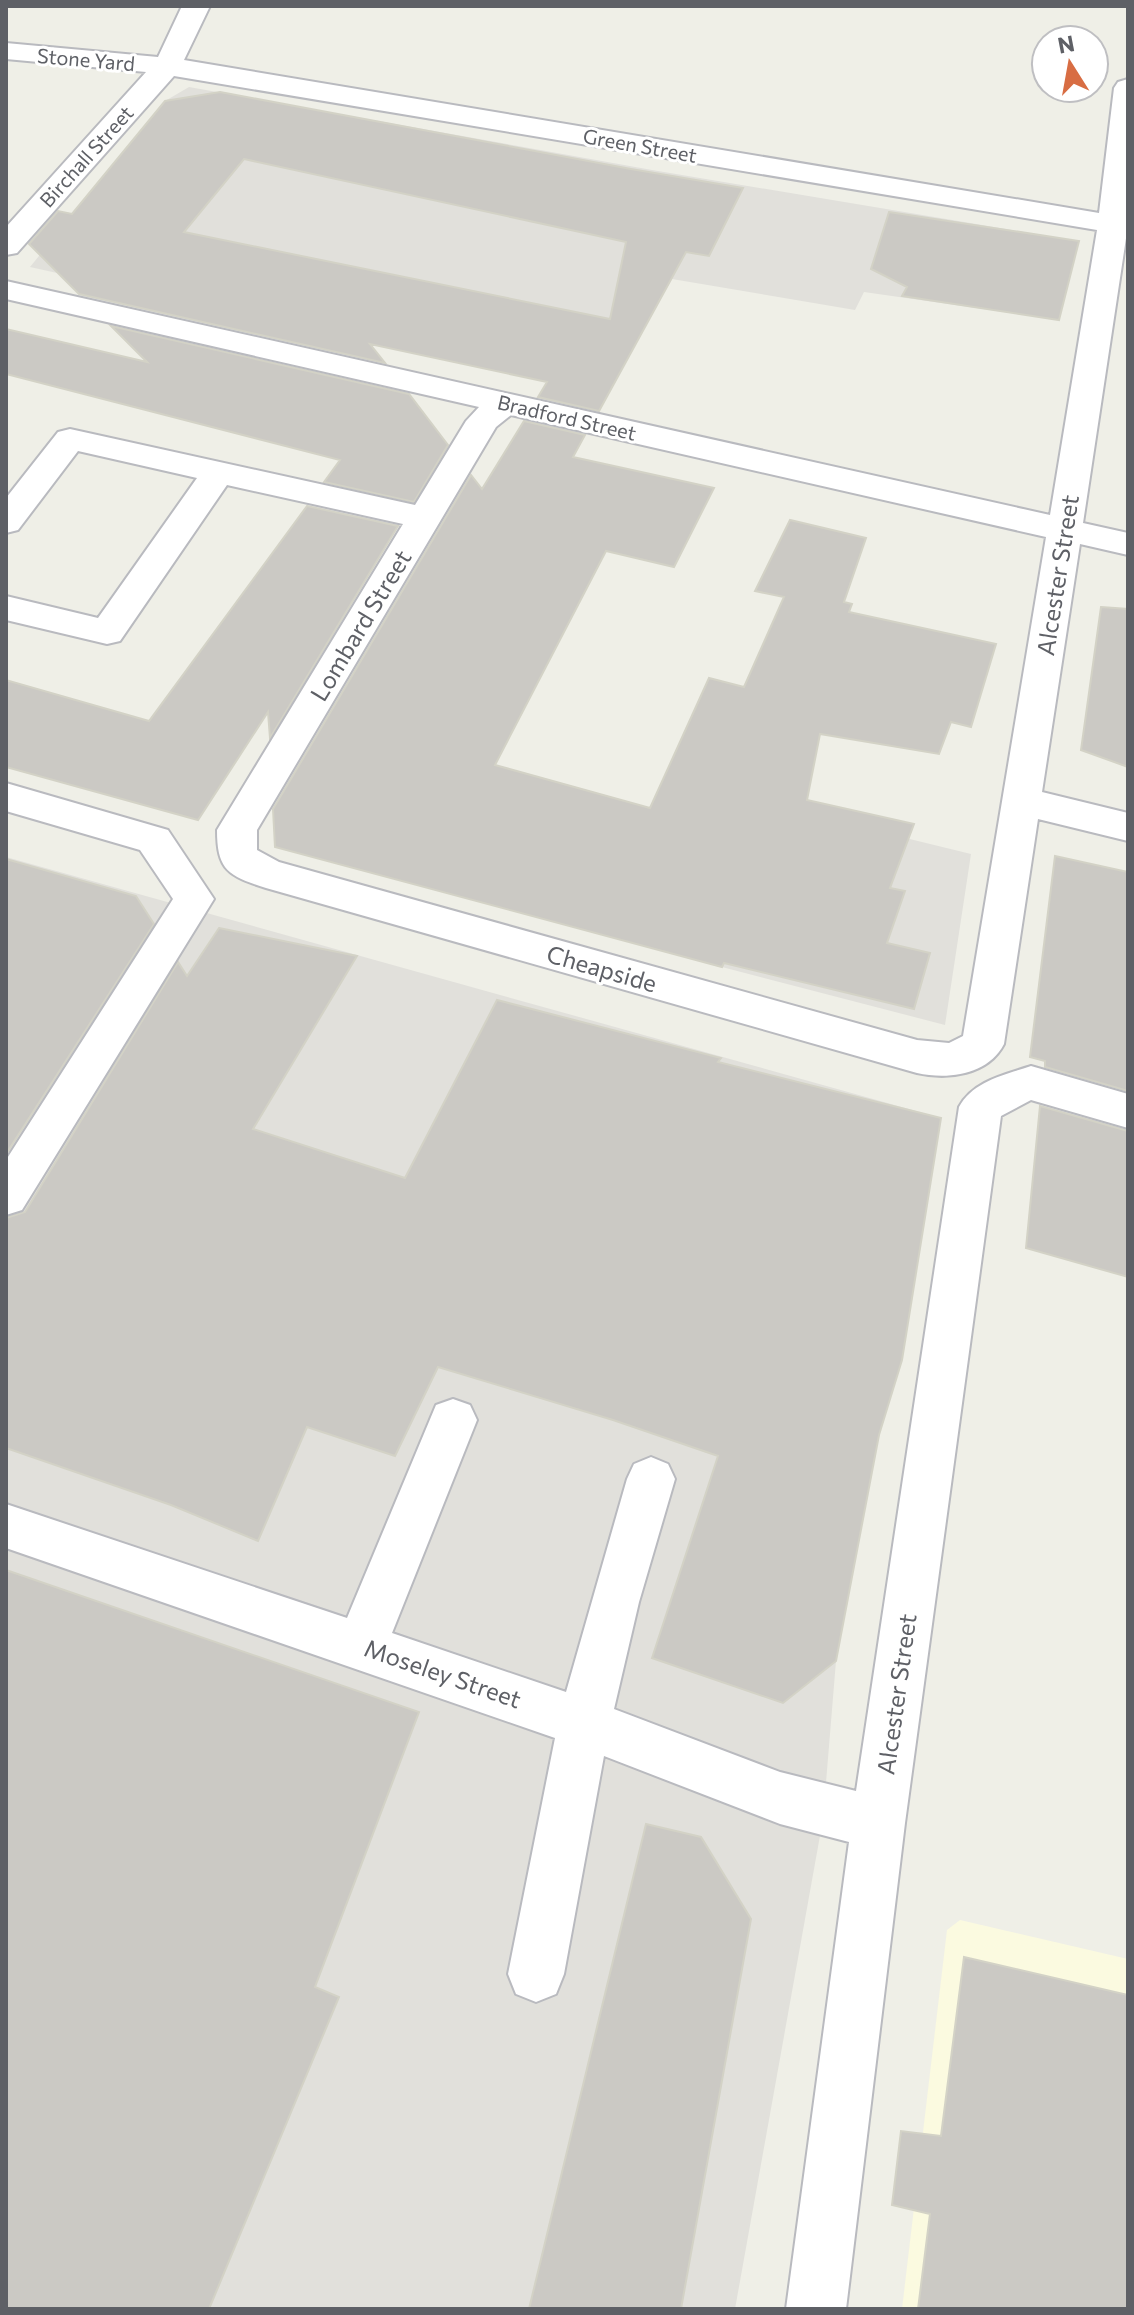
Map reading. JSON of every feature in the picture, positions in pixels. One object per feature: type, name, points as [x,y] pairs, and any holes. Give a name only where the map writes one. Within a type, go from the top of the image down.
[{"type":"street","name":"Birchall Street","points":[[6,246],[167,66],[196,6]]},
{"type":"street","name":"Stone Yard","points":[[6,51],[167,66]]},
{"type":"street","name":"Green Street","points":[[167,66],[1113,224]]},
{"type":"street","name":"Alcester Street","points":[[968,1055],[983,1044],[1124,154],[1128,88]]},
{"type":"street","name":"Bradford Street","points":[[6,290],[1128,544]]},
{"type":"street","name":"Lombard Street","points":[[237,857],[237,830],[483,421],[505,403]]},
{"type":"street","points":[[6,522],[70,439],[425,518]]},
{"type":"street","points":[[6,608],[107,632],[219,472]]},
{"type":"street","points":[[6,797],[154,840],[194,899],[6,1197]]},
{"type":"street","points":[[1021,801],[1128,827]]},
{"type":"street","name":"Cheapside","points":[[237,857],[266,873],[891,1049],[944,1063],[968,1055]]},
{"type":"street","name":"Alcester Street","points":[[816,2309],[878,1823],[981,1107],[1004,1092],[1031,1083],[1128,1111]]},
{"type":"street","points":[[362,1645],[453,1420]]},
{"type":"street","points":[[536,1974],[582,1722],[626,1553],[651,1479]]},
{"type":"street","name":"Moseley Street","points":[[6,1526],[582,1722],[780,1798],[878,1823]]},
{"type":"shaded area","points":[[189,87],[652,170],[1078,241],[1059,320],[864,292],[855,310],[672,279],[607,395],[30,267],[165,101]]},
{"type":"shaded area","points":[[783,808],[971,854],[945,1025],[722,967]]},
{"type":"shaded area","points":[[6,857],[941,1118],[902,1360],[879,1435],[836,1661],[823,1819],[735,2309],[6,2309]]},
{"type":"shaded area","points":[[960,1920],[1128,1959],[1128,2309],[902,2309],[947,1930]]},
{"type":"building","points":[[220,92],[743,188],[709,256],[686,252],[599,411],[538,397],[547,382],[370,344],[385,363],[79,294],[29,244],[58,211],[72,214],[165,101]],"holes":[[[244,159],[626,242],[610,319],[184,232]]]},
{"type":"building","points":[[889,212],[1079,241],[1059,320],[902,296],[907,287],[871,269]]},
{"type":"building","points":[[111,326],[409,394],[448,445],[414,502],[324,482],[340,460],[6,374],[6,329],[147,362]]},
{"type":"building","points":[[524,421],[585,435],[573,457],[714,488],[674,567],[606,551],[495,765],[650,808],[709,678],[744,687],[784,597],[755,591],[790,520],[866,538],[844,602],[852,604],[849,612],[996,644],[971,727],[951,722],[939,754],[820,734],[807,800],[914,824],[890,888],[905,891],[887,943],[930,953],[914,1009],[724,963],[722,967],[275,847],[273,809],[471,475],[482,489]]},
{"type":"building","points":[[307,506],[398,526],[270,738],[268,712],[198,820],[6,767],[6,680],[149,721]]},
{"type":"building","points":[[1101,607],[1128,609],[1128,767],[1081,750]]},
{"type":"building","points":[[1055,856],[1128,872],[1128,1091],[1045,1067],[1045,1061],[1030,1057]]},
{"type":"building","points":[[6,859],[136,896],[154,924],[6,1154]]},
{"type":"building","points":[[219,928],[357,956],[253,1129],[405,1178],[497,1000],[721,1058],[718,1062],[941,1118],[902,1360],[879,1435],[836,1661],[783,1703],[652,1658],[718,1456],[613,1420],[438,1367],[395,1456],[307,1427],[258,1541],[171,1505],[6,1448],[6,1218],[25,1212],[178,962],[187,976]]},
{"type":"building","points":[[1040,1106],[1128,1131],[1128,1277],[1026,1248]]},
{"type":"building","points":[[6,1570],[419,1712],[315,1987],[339,1997],[209,2309],[6,2309]]},
{"type":"building","points":[[646,1824],[701,1837],[751,1919],[681,2309],[529,2309]]},
{"type":"building","points":[[964,1957],[1128,1995],[1128,2309],[918,2309],[930,2214],[892,2205],[901,2131],[941,2136]]}]
